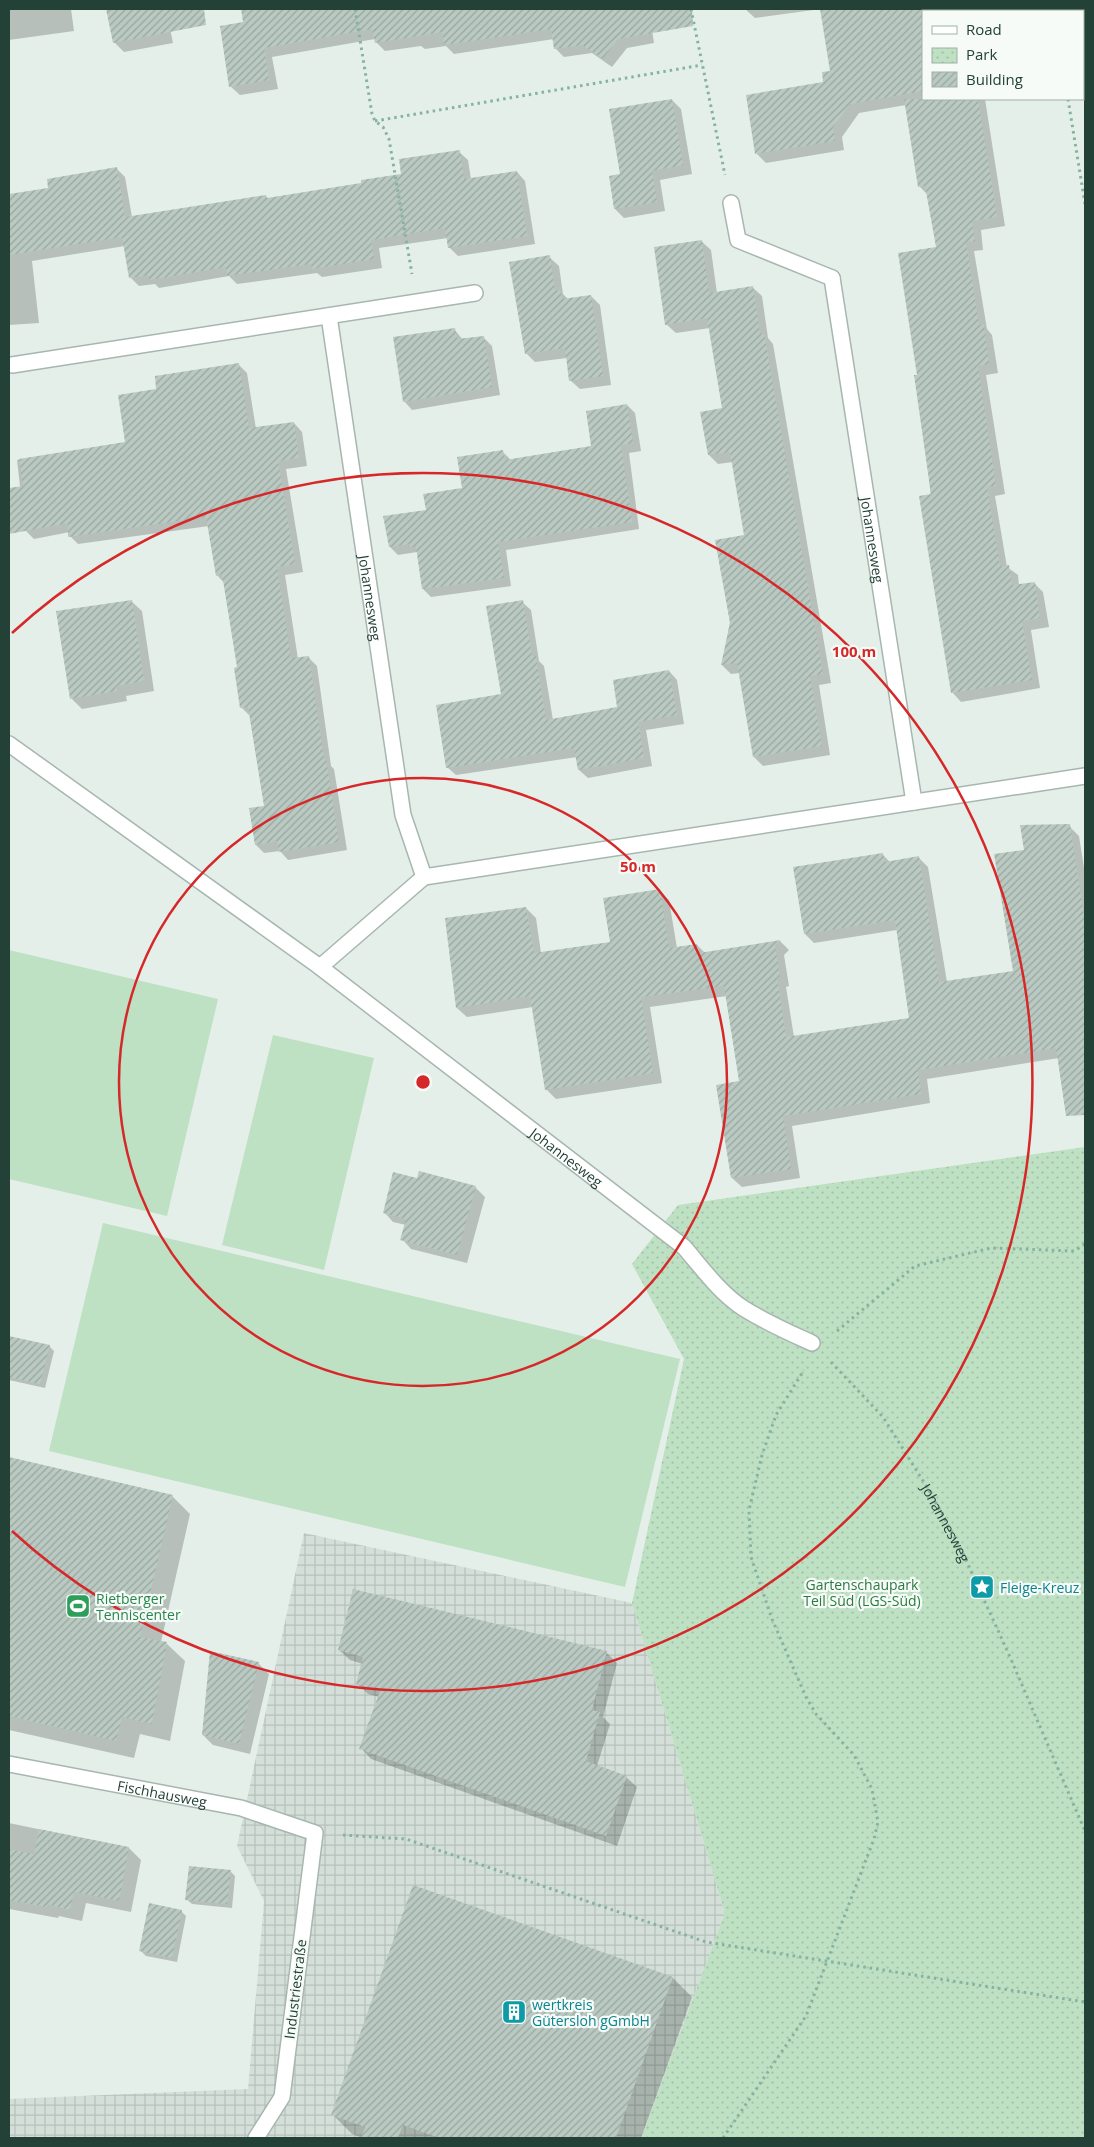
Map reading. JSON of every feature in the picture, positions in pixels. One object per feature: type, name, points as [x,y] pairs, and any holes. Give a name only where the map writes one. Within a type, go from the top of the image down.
[{"type":"street","name":"Johannesweg","points":[[731,203],[738,240],[832,278],[914,802]]},
{"type":"street","points":[[12,365],[475,293]]},
{"type":"street","name":"Johannesweg","points":[[329,316],[403,815],[424,877]]},
{"type":"street","name":"Johannesweg","points":[[9,744],[320,968],[684,1247],[711,1278],[741,1307],[775,1326],[812,1343]]},
{"type":"street","points":[[320,968],[424,877],[1085,776]]},
{"type":"street","name":"Fischhausweg","points":[[9,1764],[241,1808],[315,1833]]},
{"type":"street","name":"Industriestraße","points":[[256,2138],[282,2097],[315,1833]]},
{"type":"path","points":[[355,9],[372,114],[375,121],[384,127],[389,139],[417,302]]},
{"type":"path","points":[[691,9],[731,203]]},
{"type":"path","points":[[375,121],[702,65]]},
{"type":"path","points":[[1068,100],[1085,204]]},
{"type":"path","points":[[832,1335],[915,1266],[991,1248],[1074,1251],[1085,1244]]},
{"type":"path","name":"Johannesweg","points":[[830,1362],[882,1417],[930,1492],[961,1549],[1085,1831]]},
{"type":"path","points":[[723,2138],[806,2016],[874,1839],[878,1822],[872,1789],[854,1755],[816,1714],[797,1679],[772,1619],[752,1557],[749,1510],[762,1455],[776,1415],[796,1382]]},
{"type":"path","points":[[315,1833],[406,1839],[706,1942],[826,1963],[1085,2002]]},
{"type":"shaded area","points":[[304,1533],[632,1603],[725,1913],[641,2138],[9,2138],[9,2099],[248,2089],[264,1901],[237,1846]]},
{"type":"green space","points":[[9,950],[218,999],[167,1216],[9,1179]]},
{"type":"green space","points":[[273,1035],[374,1058],[324,1270],[222,1245]]},
{"type":"green space","name":"Gartenschaupark Teil Süd (LGS-Süd)","points":[[1085,1147],[1085,2138],[641,2138],[725,1913],[632,1603],[684,1359],[632,1264],[678,1205]]},
{"type":"green space","points":[[103,1223],[680,1359],[625,1587],[49,1451]]},
{"type":"building","points":[[106,9],[204,9],[206,25],[113,43]]},
{"type":"building","points":[[241,9],[692,9],[693,26],[618,39],[603,59],[582,45],[554,49],[551,29],[444,45],[442,32],[375,43],[372,29],[264,48],[269,80],[229,87],[220,26],[243,22]]},
{"type":"building","points":[[820,9],[923,9],[922,91],[850,104],[833,127],[835,141],[755,154],[746,95],[823,82],[822,72],[830,71]]},
{"type":"building","points":[[672,99],[683,165],[652,171],[657,202],[614,209],[609,176],[620,174],[609,109]]},
{"type":"building","points":[[904,99],[978,100],[997,217],[972,221],[975,241],[966,242],[979,325],[984,324],[989,364],[978,366],[996,486],[987,487],[1000,566],[1009,565],[1012,585],[1035,582],[1040,618],[1022,621],[1032,680],[951,693],[919,496],[931,494],[914,375],[917,375],[898,253],[936,247],[925,186],[918,187]]},
{"type":"building","points":[[460,150],[464,179],[517,171],[527,236],[448,248],[445,228],[371,240],[374,259],[312,269],[311,264],[227,276],[226,267],[149,280],[148,275],[129,278],[122,237],[9,255],[9,194],[48,188],[47,179],[117,167],[125,217],[266,195],[267,198],[361,183],[361,180],[401,174],[399,159]]},
{"type":"building","points":[[702,240],[709,293],[753,286],[760,334],[764,333],[823,674],[810,676],[822,746],[753,757],[737,663],[721,665],[730,623],[715,540],[744,535],[730,452],[708,455],[700,412],[722,408],[707,318],[665,325],[654,247]]},
{"type":"building","points":[[550,255],[555,291],[560,290],[562,299],[591,295],[603,376],[569,381],[565,348],[525,354],[509,262]]},
{"type":"building","points":[[455,328],[457,339],[484,336],[492,387],[403,402],[393,337]]},
{"type":"building","points":[[239,363],[249,428],[294,422],[299,458],[278,461],[295,564],[277,567],[291,658],[309,656],[324,759],[326,759],[339,842],[279,852],[277,841],[255,845],[249,808],[264,806],[248,707],[240,708],[234,668],[237,667],[222,574],[216,576],[206,517],[68,537],[68,523],[9,534],[9,488],[23,486],[19,459],[125,442],[118,395],[156,389],[155,376]]},
{"type":"building","points":[[627,404],[633,443],[621,445],[632,522],[498,542],[504,578],[422,589],[416,547],[410,547],[410,544],[389,547],[383,516],[426,510],[423,494],[462,488],[457,457],[503,450],[505,460],[591,446],[586,411]]},
{"type":"building","points":[[132,600],[144,681],[116,686],[117,691],[70,699],[56,611]]},
{"type":"building","points":[[523,600],[532,656],[536,656],[546,720],[617,707],[613,680],[669,670],[677,715],[638,722],[644,758],[578,770],[574,748],[446,768],[436,705],[501,694],[486,606]]},
{"type":"building","points":[[1070,824],[1085,923],[1085,1115],[1066,1116],[1056,1048],[918,1070],[921,1094],[783,1116],[791,1169],[731,1178],[716,1085],[739,1081],[724,986],[641,997],[653,1073],[545,1090],[530,996],[456,1008],[445,918],[526,907],[534,953],[610,942],[603,898],[660,889],[669,948],[697,944],[699,953],[781,940],[775,945],[780,977],[777,978],[786,1037],[909,1018],[895,920],[804,934],[793,867],[883,853],[885,862],[919,856],[939,982],[1013,971],[994,854],[1024,850],[1020,825]]},
{"type":"building","points":[[419,1171],[476,1186],[457,1255],[400,1240],[406,1219],[383,1213],[393,1172],[417,1178]]},
{"type":"building","points":[[9,1336],[50,1345],[40,1384],[9,1377]]},
{"type":"building","name":"Rietberger Tenniscenter","points":[[9,1457],[173,1495],[140,1637],[167,1642],[152,1724],[122,1717],[116,1741],[9,1716]]},
{"type":"building","points":[[353,1589],[607,1651],[592,1710],[600,1712],[586,1761],[627,1776],[606,1836],[359,1749],[380,1691],[356,1684],[363,1657],[338,1650]]},
{"type":"building","points":[[210,1651],[259,1662],[239,1744],[202,1735]]},
{"type":"building","points":[[39,1829],[129,1847],[119,1901],[74,1892],[70,1910],[47,1904],[47,1907],[9,1900],[9,1849],[34,1854]]},
{"type":"building","points":[[189,1866],[231,1870],[227,1904],[185,1900]]},
{"type":"building","name":"wertkreis Gütersloh gGmbH","points":[[413,1885],[673,1977],[616,2138],[439,2138],[403,2125],[398,2138],[361,2138],[365,2127],[331,2115]]},
{"type":"building","points":[[149,1903],[182,1910],[172,1958],[139,1951]]},
{"type":"place","name":"Fleige-Kreuz","points":[[982,1587]]},
{"type":"place","name":"Rietberger Tenniscenter","points":[[78,1606]]},
{"type":"place","name":"wertkreis Gütersloh gGmbH","points":[[514,2012]]}]
